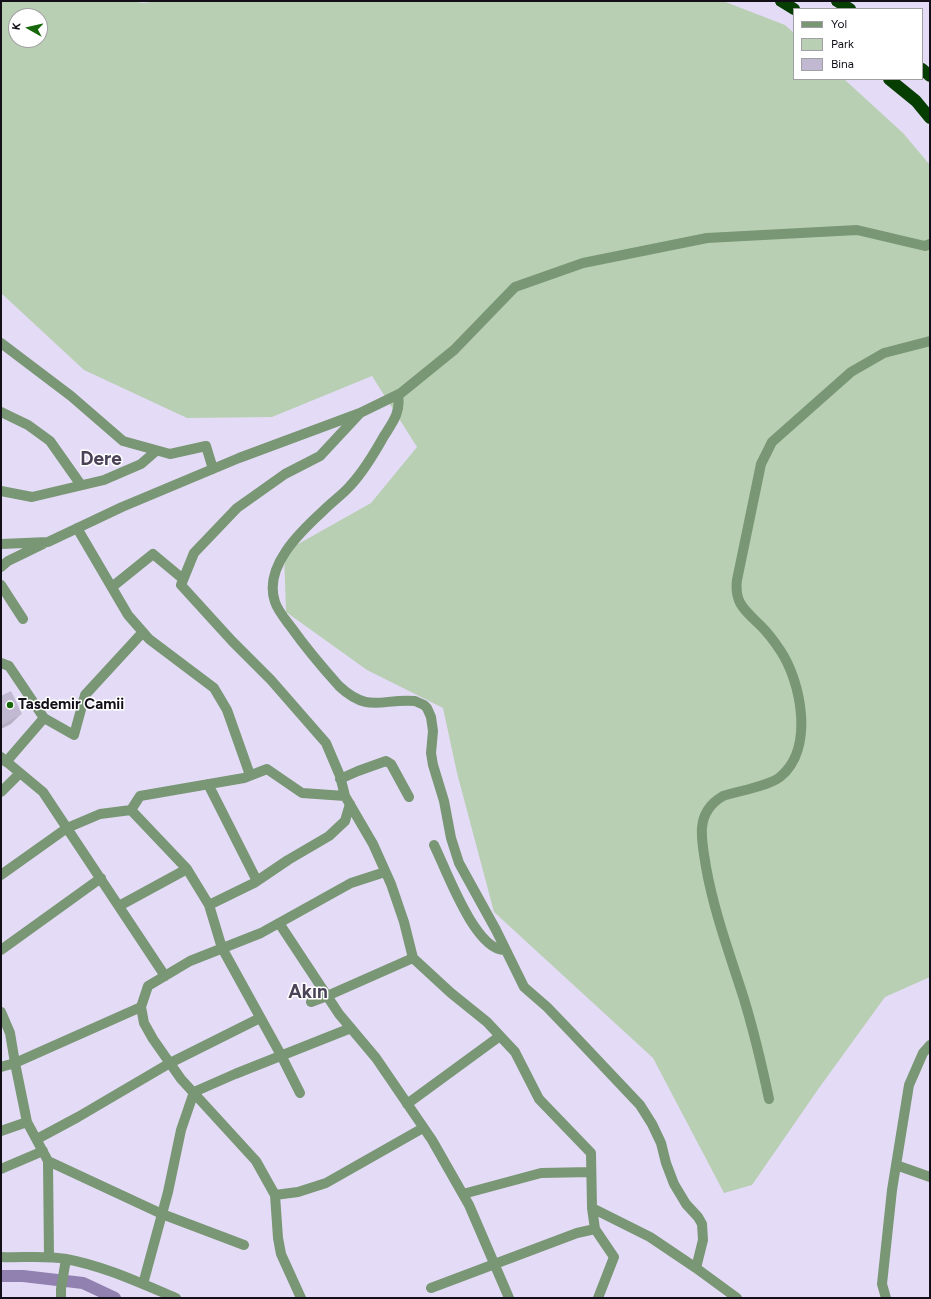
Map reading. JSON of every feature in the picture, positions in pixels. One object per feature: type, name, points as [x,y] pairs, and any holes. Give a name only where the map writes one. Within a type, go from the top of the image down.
[{"type":"highway","points":[[781,1],[793,8]]},
{"type":"highway","points":[[837,1],[848,8]]},
{"type":"highway","points":[[890,80],[916,102],[930,118]]},
{"type":"street","points":[[1,567],[8,561],[122,507],[239,458],[360,413],[398,395],[454,350],[515,286],[583,263],[707,238],[857,230],[925,246],[930,244]]},
{"type":"street","points":[[769,1099],[746,1007],[714,903],[702,835],[703,821],[713,803],[723,796],[773,781],[780,777],[786,772],[792,763],[800,738],[800,703],[788,664],[772,638],[745,612],[741,606],[737,593],[737,580],[761,464],[772,442],[851,372],[884,353],[930,341]]},
{"type":"street","points":[[1,343],[71,396],[123,441],[170,454],[206,446],[213,469]]},
{"type":"street","points":[[398,395],[399,409],[366,466],[349,487],[309,524],[277,565],[273,582],[274,600],[277,608],[302,642],[345,692],[367,703],[376,704],[415,701],[420,702],[427,708],[431,717],[433,731],[431,752],[433,766],[444,801],[454,850],[466,875],[496,930],[524,987],[548,1007],[635,1100],[650,1119],[661,1143],[666,1163],[674,1184],[686,1204],[698,1217],[702,1224],[703,1240],[696,1268]]},
{"type":"street","points":[[1,412],[28,425],[50,441],[81,485]]},
{"type":"street","points":[[360,413],[320,456],[285,474],[237,508],[194,553],[181,585],[232,641],[271,680],[326,743],[348,800],[373,844],[385,872],[404,922],[413,958],[451,993],[487,1022],[515,1052],[539,1099],[591,1153],[592,1208],[595,1229],[614,1257],[598,1298]]},
{"type":"street","points":[[1,491],[32,497],[104,480],[141,464],[156,451]]},
{"type":"street","points":[[77,528],[128,615],[148,639],[214,688],[227,710],[250,776]]},
{"type":"street","points":[[1,544],[48,542]]},
{"type":"street","points":[[112,587],[153,554],[183,578]]},
{"type":"street","points":[[1,585],[22,619]]},
{"type":"street","points":[[1,663],[9,666],[44,718],[74,735],[85,695],[143,632]]},
{"type":"street","points":[[44,718],[4,759],[43,792],[165,976]]},
{"type":"street","points":[[340,779],[365,768],[386,762],[391,764],[408,797]]},
{"type":"street","points":[[1,875],[67,828],[100,814],[131,810],[140,796],[244,778],[268,769],[302,793],[348,800]]},
{"type":"street","points":[[1,792],[20,773]]},
{"type":"street","points":[[208,784],[257,881]]},
{"type":"street","points":[[209,905],[257,881],[288,860],[329,836],[346,821],[348,800]]},
{"type":"street","points":[[131,810],[187,869],[209,905],[222,948],[300,1093]]},
{"type":"street","points":[[434,845],[458,900],[470,919],[491,945],[500,950],[506,950]]},
{"type":"street","points":[[119,906],[187,869]]},
{"type":"street","points":[[301,1298],[282,1254],[278,1238],[275,1195],[256,1161],[181,1079],[153,1039],[144,1023],[141,1007],[148,986],[190,961],[261,933],[351,883],[385,872]]},
{"type":"street","points":[[1,950],[101,878]]},
{"type":"street","points":[[279,923],[339,1014],[376,1058],[424,1128],[469,1205],[509,1298]]},
{"type":"street","points":[[311,1002],[413,958]]},
{"type":"street","points":[[1,1067],[15,1063],[141,1007]]},
{"type":"street","points":[[1,1012],[10,1033],[27,1122],[48,1161],[49,1257]]},
{"type":"street","points":[[36,1139],[78,1117],[170,1063],[260,1018]]},
{"type":"street","points":[[143,1284],[168,1192],[181,1130],[194,1092],[351,1028]]},
{"type":"street","points":[[407,1104],[500,1036]]},
{"type":"street","points":[[878,1298],[885,1294],[882,1284],[892,1190],[909,1085],[923,1053],[930,1045]]},
{"type":"street","points":[[1,1131],[27,1122]]},
{"type":"street","points":[[275,1195],[298,1192],[326,1183],[424,1128]]},
{"type":"street","points":[[1,1169],[43,1152]]},
{"type":"street","points":[[48,1161],[162,1214],[244,1245]]},
{"type":"street","points":[[896,1165],[930,1177]]},
{"type":"street","points":[[463,1194],[541,1173],[591,1172]]},
{"type":"street","points":[[592,1208],[650,1237],[737,1298]]},
{"type":"street","points":[[431,1288],[577,1233],[595,1229]]},
{"type":"street","points":[[1,1257],[49,1257],[65,1263],[118,1273],[176,1298]]},
{"type":"street","points":[[61,1293],[65,1263]]},
{"type":"green space","points":[[1,1],[130,1],[143,3],[157,1],[723,1],[785,25],[793,32],[793,80],[845,80],[903,133],[930,165],[930,977],[885,997],[819,1088],[752,1185],[724,1193],[653,1058],[494,912],[457,773],[443,708],[367,670],[286,612],[284,552],[371,503],[417,447],[372,376],[272,417],[187,418],[84,370],[1,293]]},
{"type":"building","name":"Tasdemir Camii","points":[[11,691],[22,714],[1,725],[1,696]]},
{"type":"waterway","points":[[1,1276],[23,1276],[83,1283],[115,1298]]},
{"type":"place","name":"Tasdemir Camii","points":[[10,705]]},
{"type":"district","name":"Dere","points":[[101,459]]},
{"type":"district","name":"Akın","points":[[308,992]]}]
